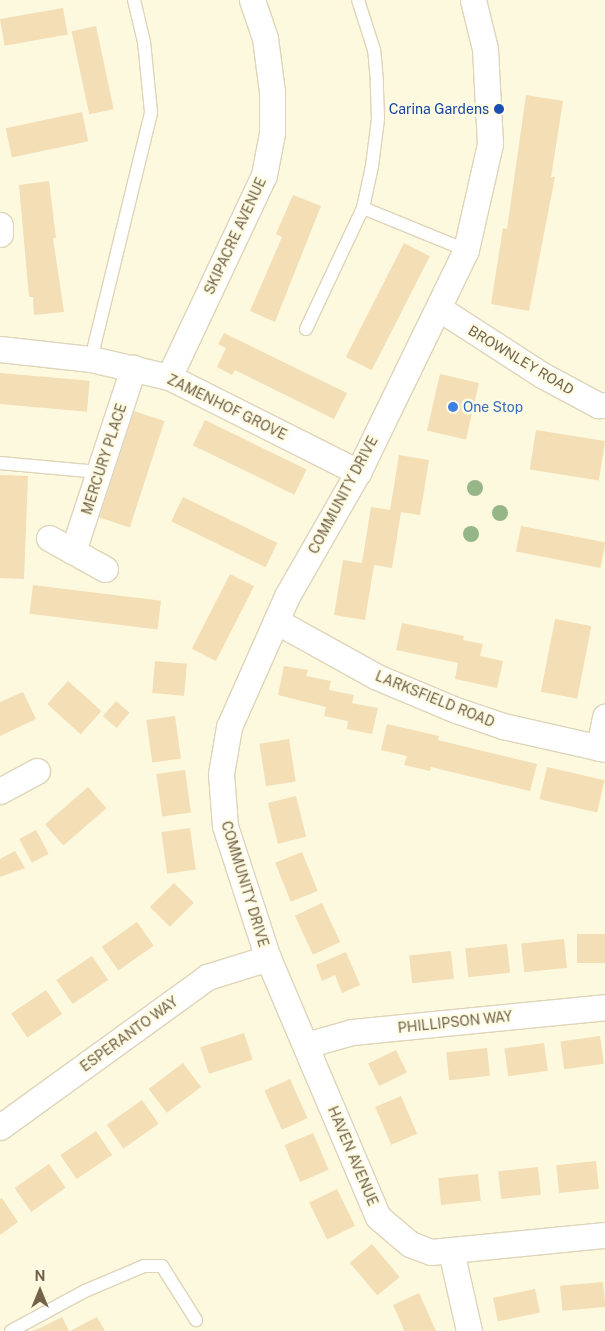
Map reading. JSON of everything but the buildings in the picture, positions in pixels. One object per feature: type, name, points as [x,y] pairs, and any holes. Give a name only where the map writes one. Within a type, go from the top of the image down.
[{"type":"street","name":"SKIPACRE AVENUE","points":[[169,377],[264,175],[272,133],[272,92],[265,38],[252,0]]},
{"type":"street","name":"COMMUNITY DRIVE","points":[[268,958],[225,826],[221,774],[229,727],[276,621],[358,472],[397,388],[440,309],[466,250],[490,144],[485,49],[474,0]]},
{"type":"street","points":[[0,225],[0,234]]},
{"type":"street","name":"BROWNLEY ROAD","points":[[440,309],[542,376],[598,405],[605,405]]},
{"type":"street","name":"ZAMENHOF GROVE","points":[[0,350],[91,359],[169,377],[358,472]]},
{"type":"street","name":"MERCURY PLACE","points":[[73,551],[134,368]]},
{"type":"street","points":[[49,538],[105,568]]},
{"type":"street","name":"LARKSFIELD ROAD","points":[[276,621],[377,677],[456,710],[502,726],[602,748]]},
{"type":"street","points":[[602,748],[605,717]]},
{"type":"street","points":[[0,790],[37,771]]},
{"type":"street","name":"HAVEN AVENUE","points":[[268,958],[378,1217],[410,1244],[432,1252],[605,1235]]},
{"type":"street","name":"ESPERANTO WAY","points":[[0,1127],[207,977],[268,958]]},
{"type":"street","name":"PHILLIPSON WAY","points":[[306,1045],[352,1032],[605,1007]]},
{"type":"street","points":[[451,1251],[469,1331]]},
{"type":"lane","points":[[91,359],[152,112],[144,42],[134,0]]},
{"type":"lane","points":[[306,329],[363,208],[372,166],[378,119],[377,82],[374,50],[358,0]]},
{"type":"lane","points":[[363,208],[466,250]]},
{"type":"lane","points":[[0,463],[99,472]]},
{"type":"lane","points":[[11,1331],[85,1291],[144,1266],[162,1266],[196,1320]]},
{"type":"place","name":"Carina Gardens","points":[[499,109]]},
{"type":"place","name":"One Stop","points":[[453,407]]}]
